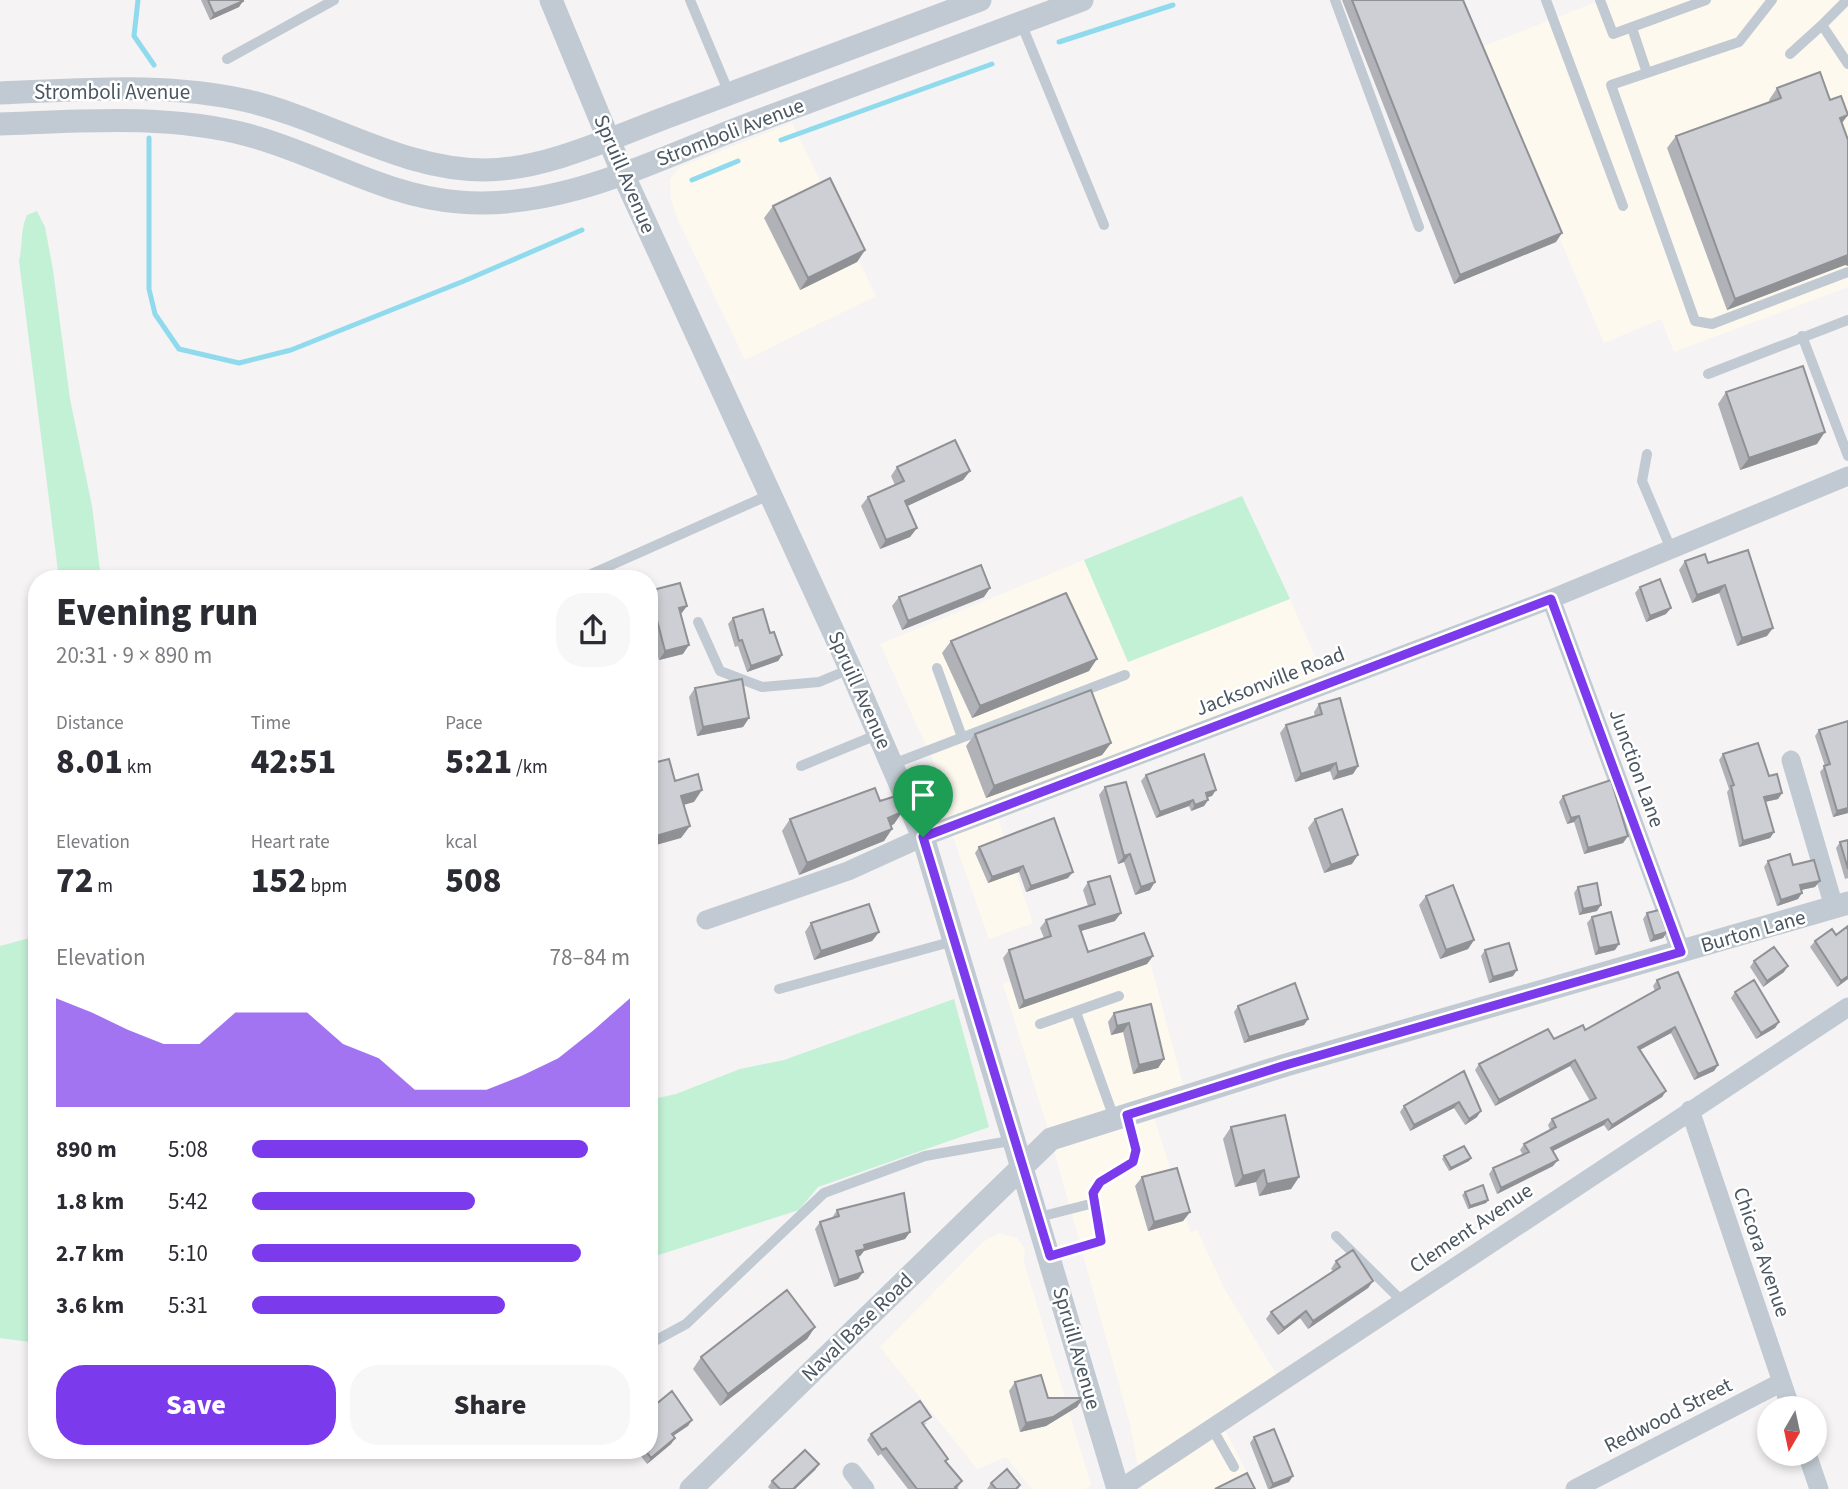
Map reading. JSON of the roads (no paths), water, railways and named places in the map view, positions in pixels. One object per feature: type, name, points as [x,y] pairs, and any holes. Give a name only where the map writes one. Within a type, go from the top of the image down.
[{"type":"street","name":"Spruill Avenue","points":[[551,0],[623,174],[850,668],[923,837],[1119,1489]]},
{"type":"street","name":"Stromboli Avenue","points":[[0,93],[134,88],[185,90],[247,101],[301,117],[416,160],[457,168],[516,167],[609,138],[980,0]]},
{"type":"street","name":"Stromboli Avenue","points":[[0,124],[145,119],[201,125],[249,135],[299,152],[384,187],[457,202],[498,203],[534,199],[623,174],[1082,0]]},
{"type":"street","name":"Jacksonville Road","points":[[706,920],[848,871],[923,837],[1551,599],[1848,476]]},
{"type":"street","name":"Junction Lane","points":[[1551,599],[1681,952]]},
{"type":"street","points":[[1791,760],[1841,905]]},
{"type":"street","name":"Burton Lane","points":[[1023,1165],[1051,1139],[1286,1065],[1841,905]]},
{"type":"street","name":"Clement Avenue","points":[[1119,1489],[1848,1007]]},
{"type":"street","name":"Chicora Avenue","points":[[1690,1110],[1787,1396]]},
{"type":"street","name":"Naval Base Road","points":[[691,1489],[1023,1165]]},
{"type":"street","name":"Redwood Street","points":[[1575,1489],[1782,1382]]},
{"type":"street","points":[[1811,1466],[1819,1489]]},
{"type":"street","points":[[852,1472],[865,1489]]},
{"type":"lane","points":[[227,59],[334,0]]},
{"type":"lane","points":[[690,0],[730,93]]},
{"type":"lane","points":[[1335,0],[1419,227]]},
{"type":"lane","points":[[1546,0],[1623,206]]},
{"type":"lane","points":[[1600,0],[1613,34],[1706,0]]},
{"type":"lane","points":[[1772,0],[1739,42],[1611,85],[1695,321],[1712,324],[1723,321],[1848,272]]},
{"type":"lane","points":[[1790,54],[1847,0]]},
{"type":"lane","points":[[1021,23],[1104,225]]},
{"type":"lane","points":[[1822,25],[1848,64]]},
{"type":"lane","points":[[1632,28],[1647,73]]},
{"type":"lane","points":[[1708,374],[1848,320]]},
{"type":"lane","points":[[1802,336],[1848,456]]},
{"type":"lane","points":[[1647,454],[1642,481],[1671,549]]},
{"type":"lane","points":[[600,570],[770,495]]},
{"type":"lane","points":[[698,622],[720,671],[762,687],[818,682],[850,668]]},
{"type":"lane","points":[[937,668],[962,737]]},
{"type":"lane","points":[[893,764],[1125,675]]},
{"type":"lane","points":[[801,766],[879,734]]},
{"type":"lane","points":[[779,989],[954,940]]},
{"type":"lane","points":[[1040,1024],[1119,996]]},
{"type":"lane","points":[[1050,1256],[1101,1241],[1093,1193],[1100,1182],[1133,1162],[1136,1150],[1076,1012]]},
{"type":"lane","points":[[658,1339],[686,1324],[824,1193],[925,1156],[1016,1140]]},
{"type":"lane","points":[[1039,1217],[1094,1203]]},
{"type":"lane","points":[[1336,1236],[1402,1301]]},
{"type":"lane","points":[[1212,1428],[1234,1468]]},
{"type":"waterway","points":[[138,0],[134,36],[154,65]]},
{"type":"waterway","points":[[1059,42],[1173,5]]},
{"type":"waterway","points":[[781,140],[992,64]]},
{"type":"waterway","points":[[149,138],[149,289],[155,314],[179,349],[239,363],[291,350],[464,281],[582,230]]},
{"type":"waterway","points":[[692,180],[738,161]]}]
